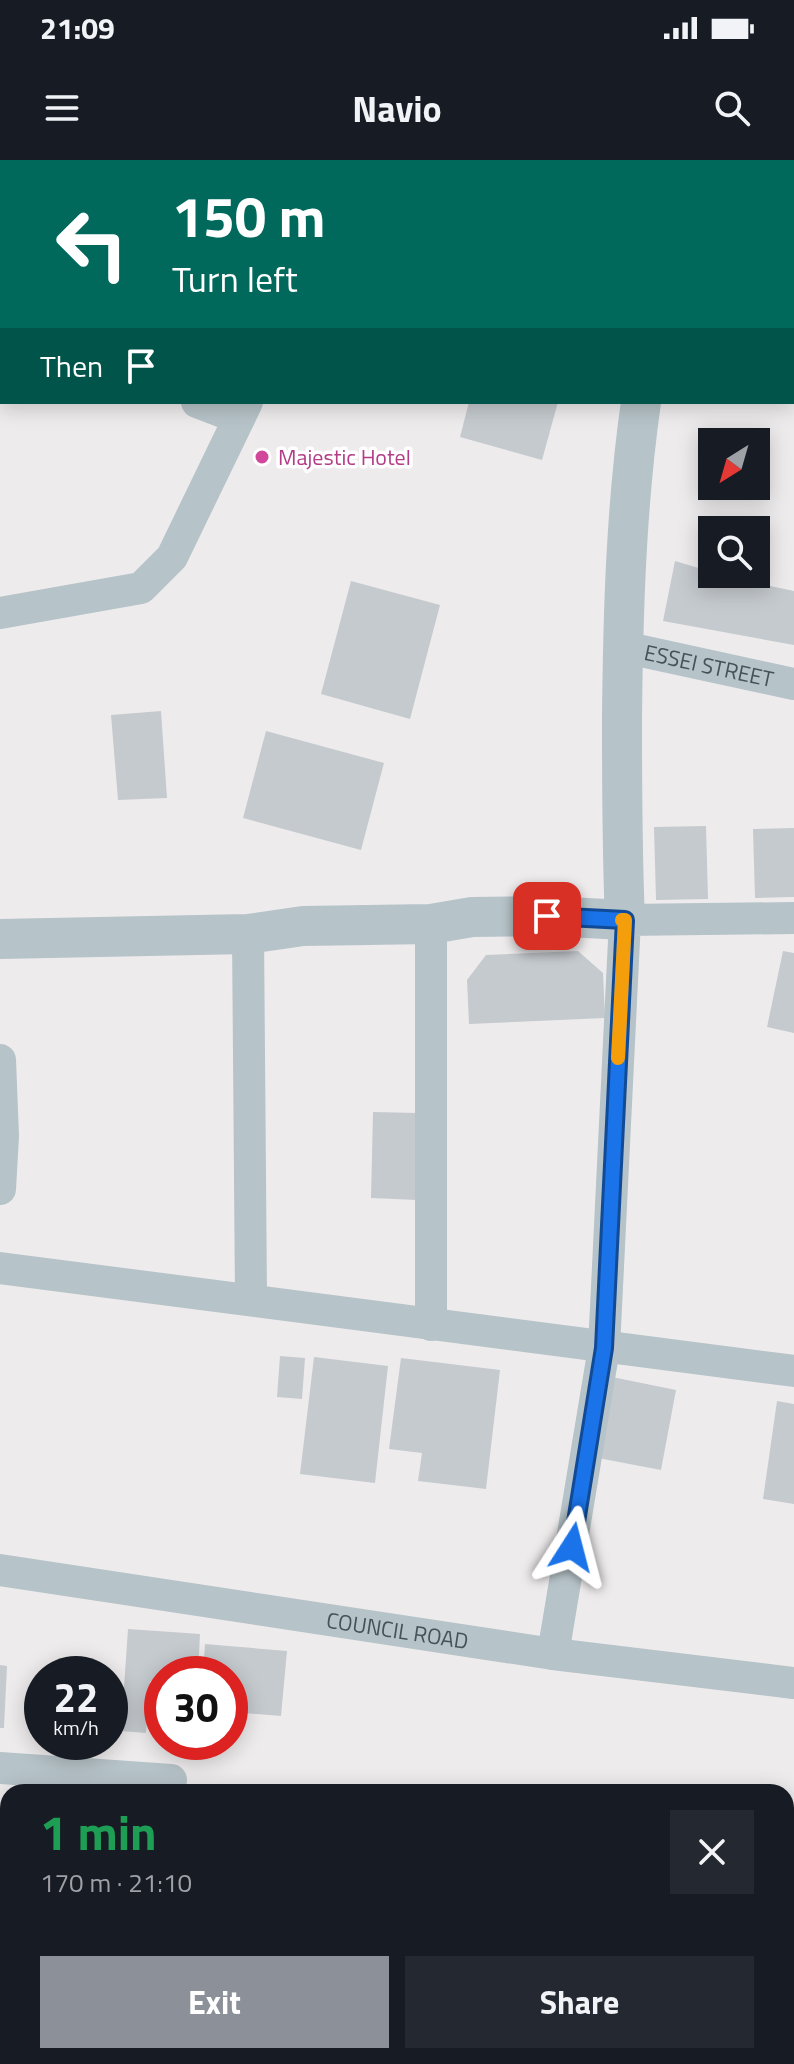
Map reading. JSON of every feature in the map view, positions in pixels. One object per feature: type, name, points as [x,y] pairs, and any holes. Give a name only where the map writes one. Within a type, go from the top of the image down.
[{"type":"street","points":[[0,613],[141,588],[172,557],[243,410],[208,404]]},
{"type":"street","points":[[553,1654],[604,1348],[625,920],[622,861],[623,647],[631,474],[641,404]]},
{"type":"street","name":"ESSEI STREET","points":[[623,647],[794,684]]},
{"type":"street","points":[[0,939],[248,934],[303,926],[431,924],[472,917],[547,916],[625,920],[794,918]]},
{"type":"street","points":[[431,924],[431,1325]]},
{"type":"street","points":[[248,934],[251,1299]]},
{"type":"street","points":[[0,1060],[3,1136],[0,1189]]},
{"type":"street","points":[[0,1268],[794,1371]]},
{"type":"street","name":"COUNCIL ROAD","points":[[0,1570],[553,1654],[794,1683]]},
{"type":"street","points":[[0,1768],[171,1780]]},
{"type":"building","points":[[468,404],[557,404],[542,460],[460,437]]},
{"type":"building","points":[[675,561],[698,568],[698,588],[770,586],[794,591],[794,645],[663,621]]},
{"type":"building","points":[[351,581],[440,605],[410,719],[321,694]]},
{"type":"building","points":[[161,711],[167,798],[118,800],[111,715]]},
{"type":"building","points":[[266,731],[384,763],[361,850],[243,818]]},
{"type":"building","points":[[706,826],[708,899],[656,900],[654,827]]},
{"type":"building","points":[[794,828],[794,897],[755,898],[753,829]]},
{"type":"building","points":[[578,951],[603,973],[605,1018],[469,1024],[467,980],[486,955]]},
{"type":"building","points":[[783,951],[794,953],[794,1033],[767,1027]]},
{"type":"building","points":[[373,1112],[418,1113],[417,1200],[371,1198]]},
{"type":"building","points":[[280,1356],[305,1358],[302,1399],[277,1397]]},
{"type":"building","points":[[314,1357],[388,1366],[375,1483],[300,1474]]},
{"type":"building","points":[[401,1358],[500,1370],[486,1489],[418,1481],[422,1453],[389,1449]]},
{"type":"building","points":[[612,1377],[676,1390],[661,1470],[598,1458]]},
{"type":"building","points":[[777,1401],[794,1404],[794,1504],[763,1499]]},
{"type":"building","points":[[128,1629],[200,1634],[199,1656],[144,1656],[144,1733],[128,1732]]},
{"type":"building","points":[[205,1644],[287,1651],[281,1716],[248,1713],[248,1656],[204,1656]]},
{"type":"building","points":[[0,1665],[7,1666],[4,1728],[0,1728]]},
{"type":"slow traffic","points":[[618,1058],[625,920],[622,920]]},
{"type":"place","name":"Majestic Hotel","points":[[262,457]]},
{"type":"route","points":[[547,916],[625,920],[604,1348],[572,1547]]}]
